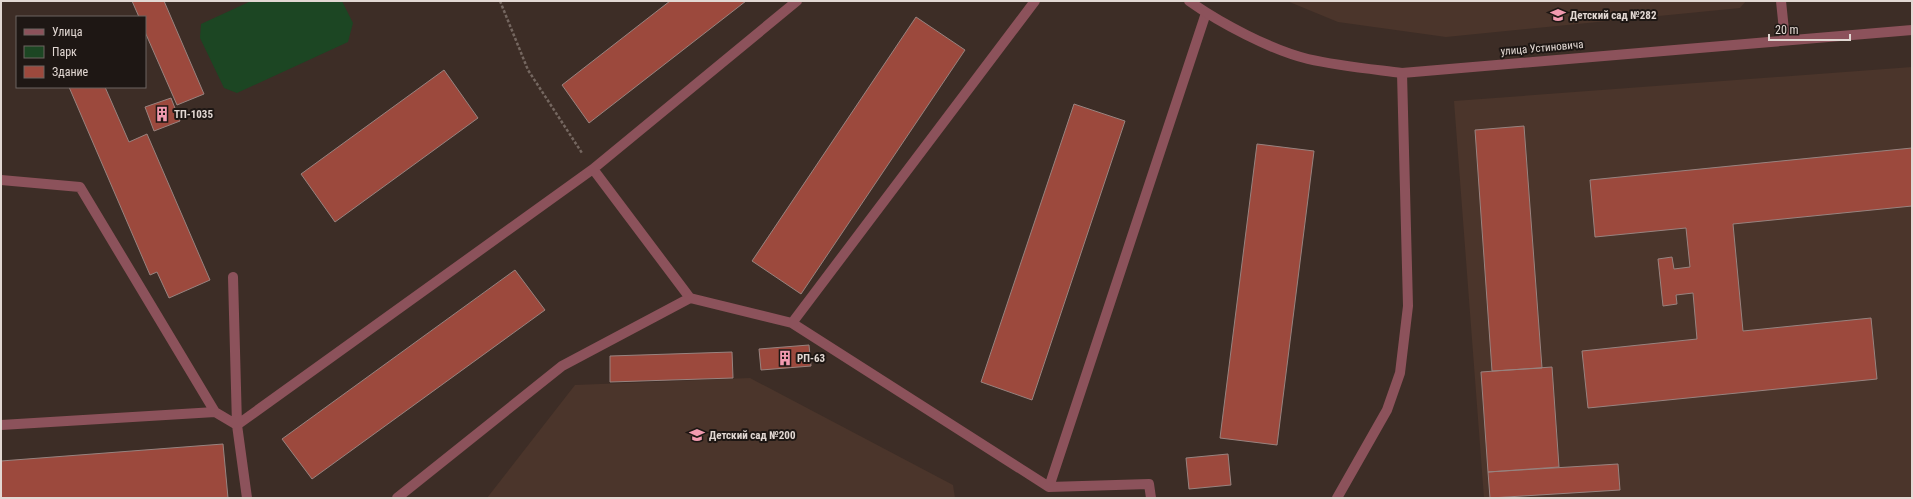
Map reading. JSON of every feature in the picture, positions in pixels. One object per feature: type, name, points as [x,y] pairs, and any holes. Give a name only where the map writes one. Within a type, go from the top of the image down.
[{"type":"street","points":[[237,425],[593,169],[797,1]]},
{"type":"street","points":[[792,323],[1035,1]]},
{"type":"street","points":[[1781,1],[1785,40]]},
{"type":"street","name":"улица Устиновича","points":[[1193,2],[1206,13],[1256,39],[1307,59],[1356,68],[1402,73],[1912,30]]},
{"type":"street","points":[[1049,487],[1206,13]]},
{"type":"street","points":[[1337,498],[1387,410],[1400,373],[1408,306],[1402,73]]},
{"type":"street","points":[[593,169],[690,298],[792,323],[1049,487],[1149,484],[1151,498]]},
{"type":"street","points":[[1,180],[80,187],[215,412],[237,425]]},
{"type":"street","points":[[233,277],[237,425],[247,498]]},
{"type":"street","points":[[397,498],[562,366],[690,298]]},
{"type":"street","points":[[1,425],[215,412]]},
{"type":"path","points":[[500,1],[528,70],[593,169]]},
{"type":"shaded area","name":"Детский сад №282","points":[[1287,1],[1746,1],[1740,8],[1446,37],[1338,22]]},
{"type":"shaded area","points":[[1912,67],[1912,498],[1484,498],[1454,101]]},
{"type":"shaded area","name":"Детский сад №200","points":[[750,378],[953,485],[955,498],[487,498],[575,385]]},
{"type":"green space","points":[[251,1],[342,1],[353,23],[348,42],[237,93],[224,88],[200,38],[201,24]]},
{"type":"building","points":[[132,1],[164,1],[204,94],[177,105],[146,34],[146,16],[139,16]]},
{"type":"building","points":[[670,1],[746,1],[589,123],[562,85]]},
{"type":"building","points":[[916,17],[965,50],[801,294],[752,261]]},
{"type":"building","points":[[444,70],[478,118],[335,222],[301,174]]},
{"type":"building","points":[[69,88],[105,88],[129,142],[147,134],[210,280],[169,298],[157,272],[150,275]]},
{"type":"building","name":"ТП-1035","points":[[171,98],[180,121],[154,131],[145,107]]},
{"type":"building","points":[[1074,104],[1125,121],[1032,400],[981,382]]},
{"type":"building","points":[[1524,126],[1542,368],[1492,371],[1475,130]]},
{"type":"building","points":[[1257,144],[1314,151],[1277,445],[1220,438]]},
{"type":"building","points":[[1912,148],[1912,206],[1733,224],[1743,331],[1871,318],[1877,379],[1588,408],[1582,351],[1697,339],[1693,293],[1676,295],[1677,304],[1663,306],[1658,259],[1672,257],[1674,269],[1690,267],[1686,228],[1595,237],[1590,180]]},
{"type":"building","points":[[515,270],[545,310],[312,479],[282,439]]},
{"type":"building","name":"РП-63","points":[[809,345],[811,366],[761,370],[759,349]]},
{"type":"building","points":[[732,352],[733,378],[610,382],[610,356]]},
{"type":"building","points":[[1552,367],[1559,467],[1488,472],[1481,372]]},
{"type":"building","points":[[223,444],[228,498],[1,498],[1,461]]},
{"type":"building","points":[[1228,454],[1231,485],[1189,489],[1186,458]]},
{"type":"building","points":[[1618,464],[1620,490],[1490,498],[1488,472]]},
{"type":"place","name":"Детский сад №282","points":[[1558,15]]},
{"type":"place","name":"ТП-1035","points":[[162,114]]},
{"type":"place","name":"РП-63","points":[[785,358]]},
{"type":"place","name":"Детский сад №200","points":[[697,435]]}]
